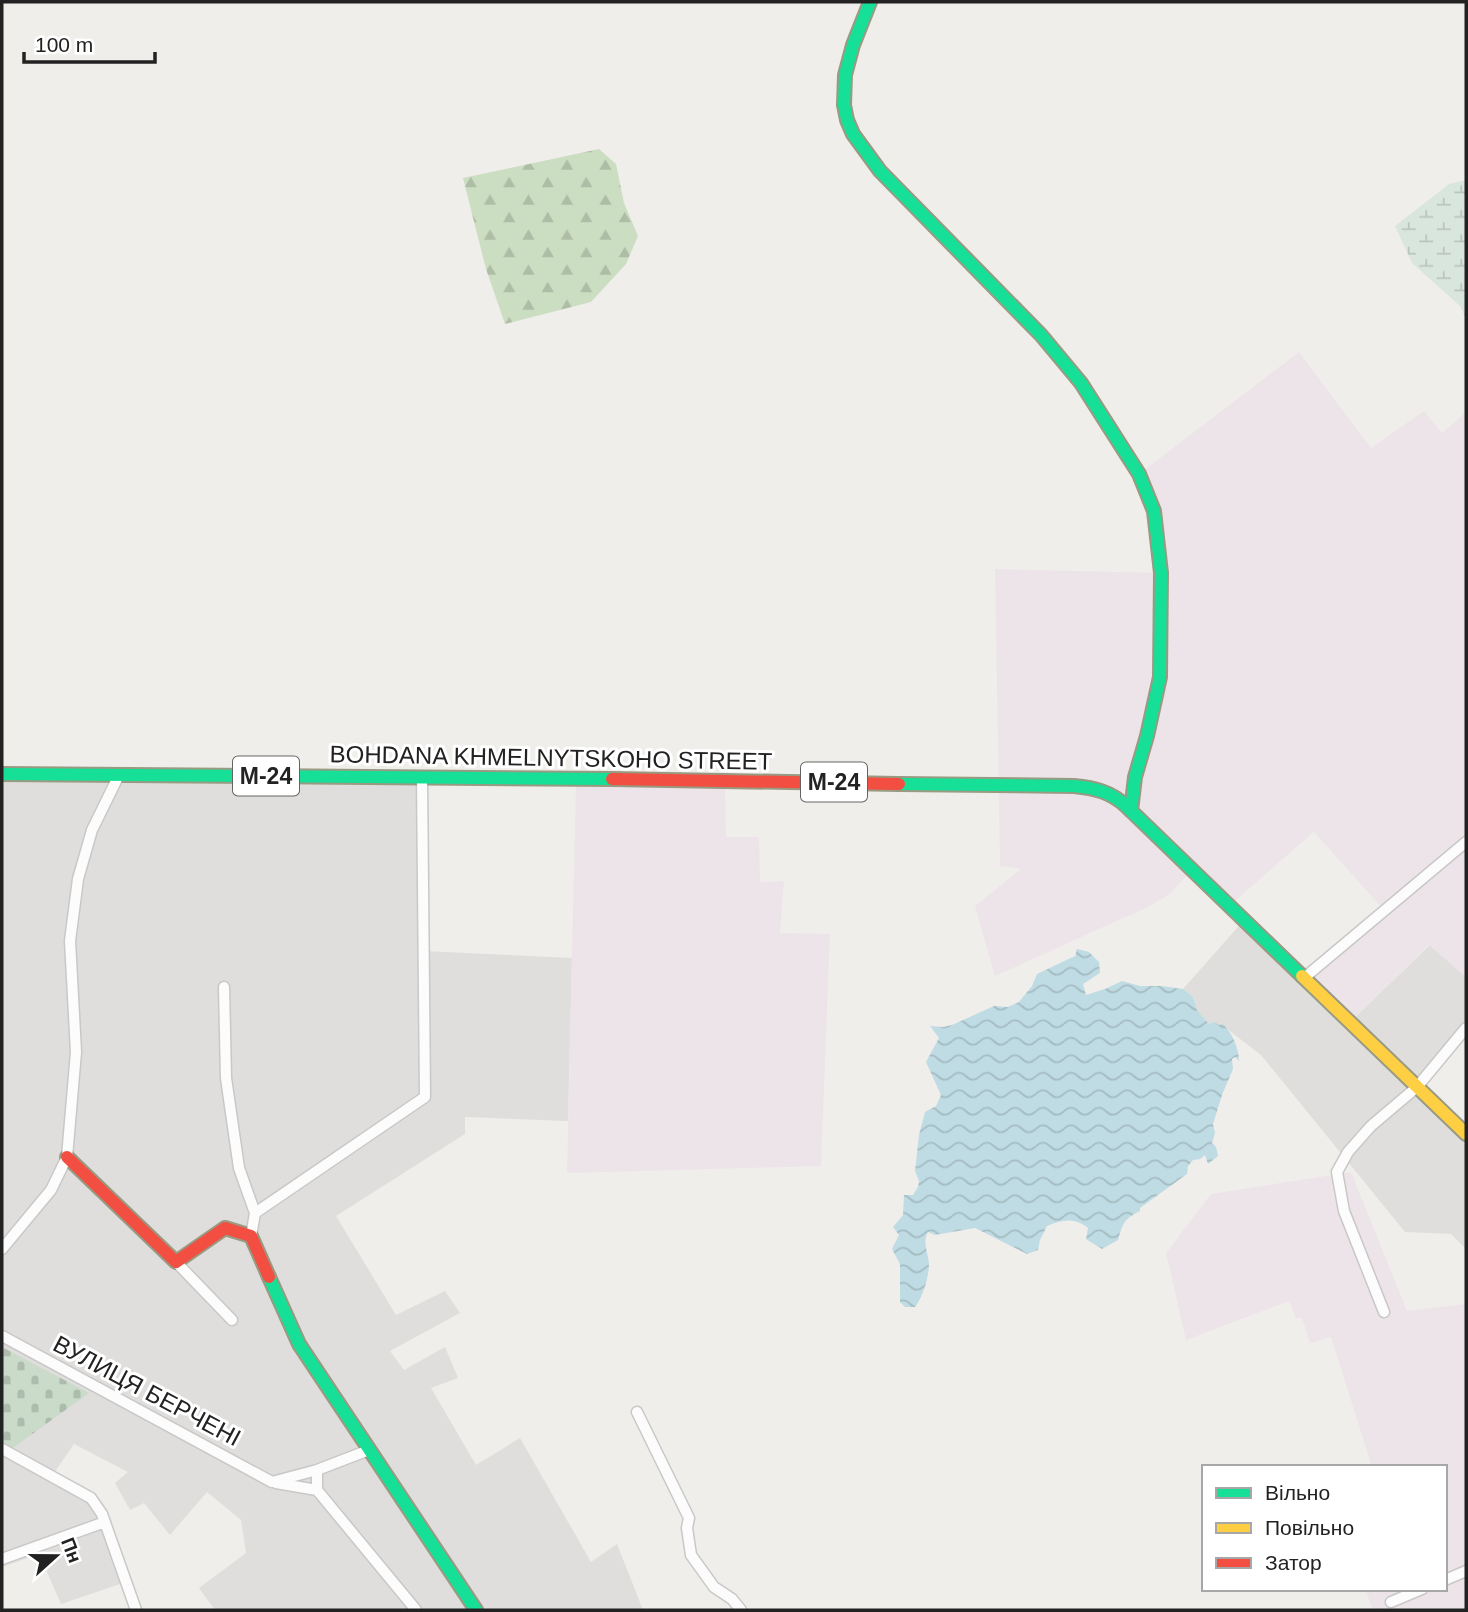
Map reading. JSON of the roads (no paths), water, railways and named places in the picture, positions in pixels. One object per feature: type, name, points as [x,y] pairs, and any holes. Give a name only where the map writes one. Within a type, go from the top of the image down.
[{"type":"main road","points":[[870,2],[847,67],[843,96],[847,121],[860,146],[880,171],[1041,335],[1081,383],[1139,474],[1154,511],[1160,564],[1160,677],[1135,777],[1132,811]]},
{"type":"main road","name":"BOHDANA KHMELNYTSKOHO STREET","points":[[2,774],[711,780],[1079,787],[1110,794],[1132,811],[1466,1134]]},
{"type":"main road","points":[[67,1157],[176,1262],[225,1228],[251,1236],[299,1344],[476,1610]]},
{"type":"street","points":[[2,1250],[51,1190],[67,1157],[76,1052],[70,942],[78,879],[92,830],[119,775]]},
{"type":"street","points":[[255,1213],[425,1097],[422,777]]},
{"type":"street","points":[[1304,978],[1466,842]]},
{"type":"street","points":[[224,987],[226,1078],[239,1168],[255,1213],[251,1236]]},
{"type":"street","points":[[1384,1312],[1344,1211],[1337,1172],[1349,1152],[1371,1126],[1417,1087],[1466,1028]]},
{"type":"street","points":[[176,1262],[232,1320]]},
{"type":"street","name":"ВУЛИЦЯ БЕРЧЕНІ","points":[[2,1336],[272,1482],[317,1490]]},
{"type":"street","points":[[637,1412],[689,1518],[687,1528],[691,1555],[714,1587],[732,1599],[741,1610]]},
{"type":"street","points":[[2,1449],[92,1499],[102,1514],[136,1610]]},
{"type":"street","points":[[272,1482],[317,1470],[369,1450]]},
{"type":"street","points":[[317,1470],[317,1490],[415,1610]]},
{"type":"street","points":[[2,1559],[105,1522]]},
{"type":"street","points":[[1447,1579],[1466,1571]]},
{"type":"street","points":[[1391,1602],[1417,1591]]},
{"type":"water","points":[[1077,949],[1089,952],[1099,962],[1100,973],[1083,984],[1086,995],[1122,981],[1140,986],[1183,989],[1193,997],[1197,1010],[1209,1024],[1223,1024],[1229,1032],[1239,1061],[1235,1057],[1232,1059],[1233,1069],[1213,1124],[1215,1133],[1212,1143],[1218,1156],[1208,1164],[1205,1155],[1193,1160],[1188,1166],[1187,1174],[1140,1208],[1140,1211],[1125,1222],[1118,1240],[1102,1249],[1086,1239],[1088,1228],[1073,1221],[1047,1226],[1038,1250],[1027,1254],[975,1228],[935,1235],[928,1232],[925,1243],[929,1269],[925,1287],[915,1307],[905,1307],[900,1302],[900,1264],[892,1249],[899,1235],[893,1227],[903,1215],[904,1195],[913,1195],[918,1187],[915,1171],[919,1135],[925,1112],[936,1106],[941,1095],[926,1062],[939,1038],[930,1026],[952,1025],[994,1006],[1008,1007],[1019,1002],[1032,986],[1037,974],[1075,956]]}]
